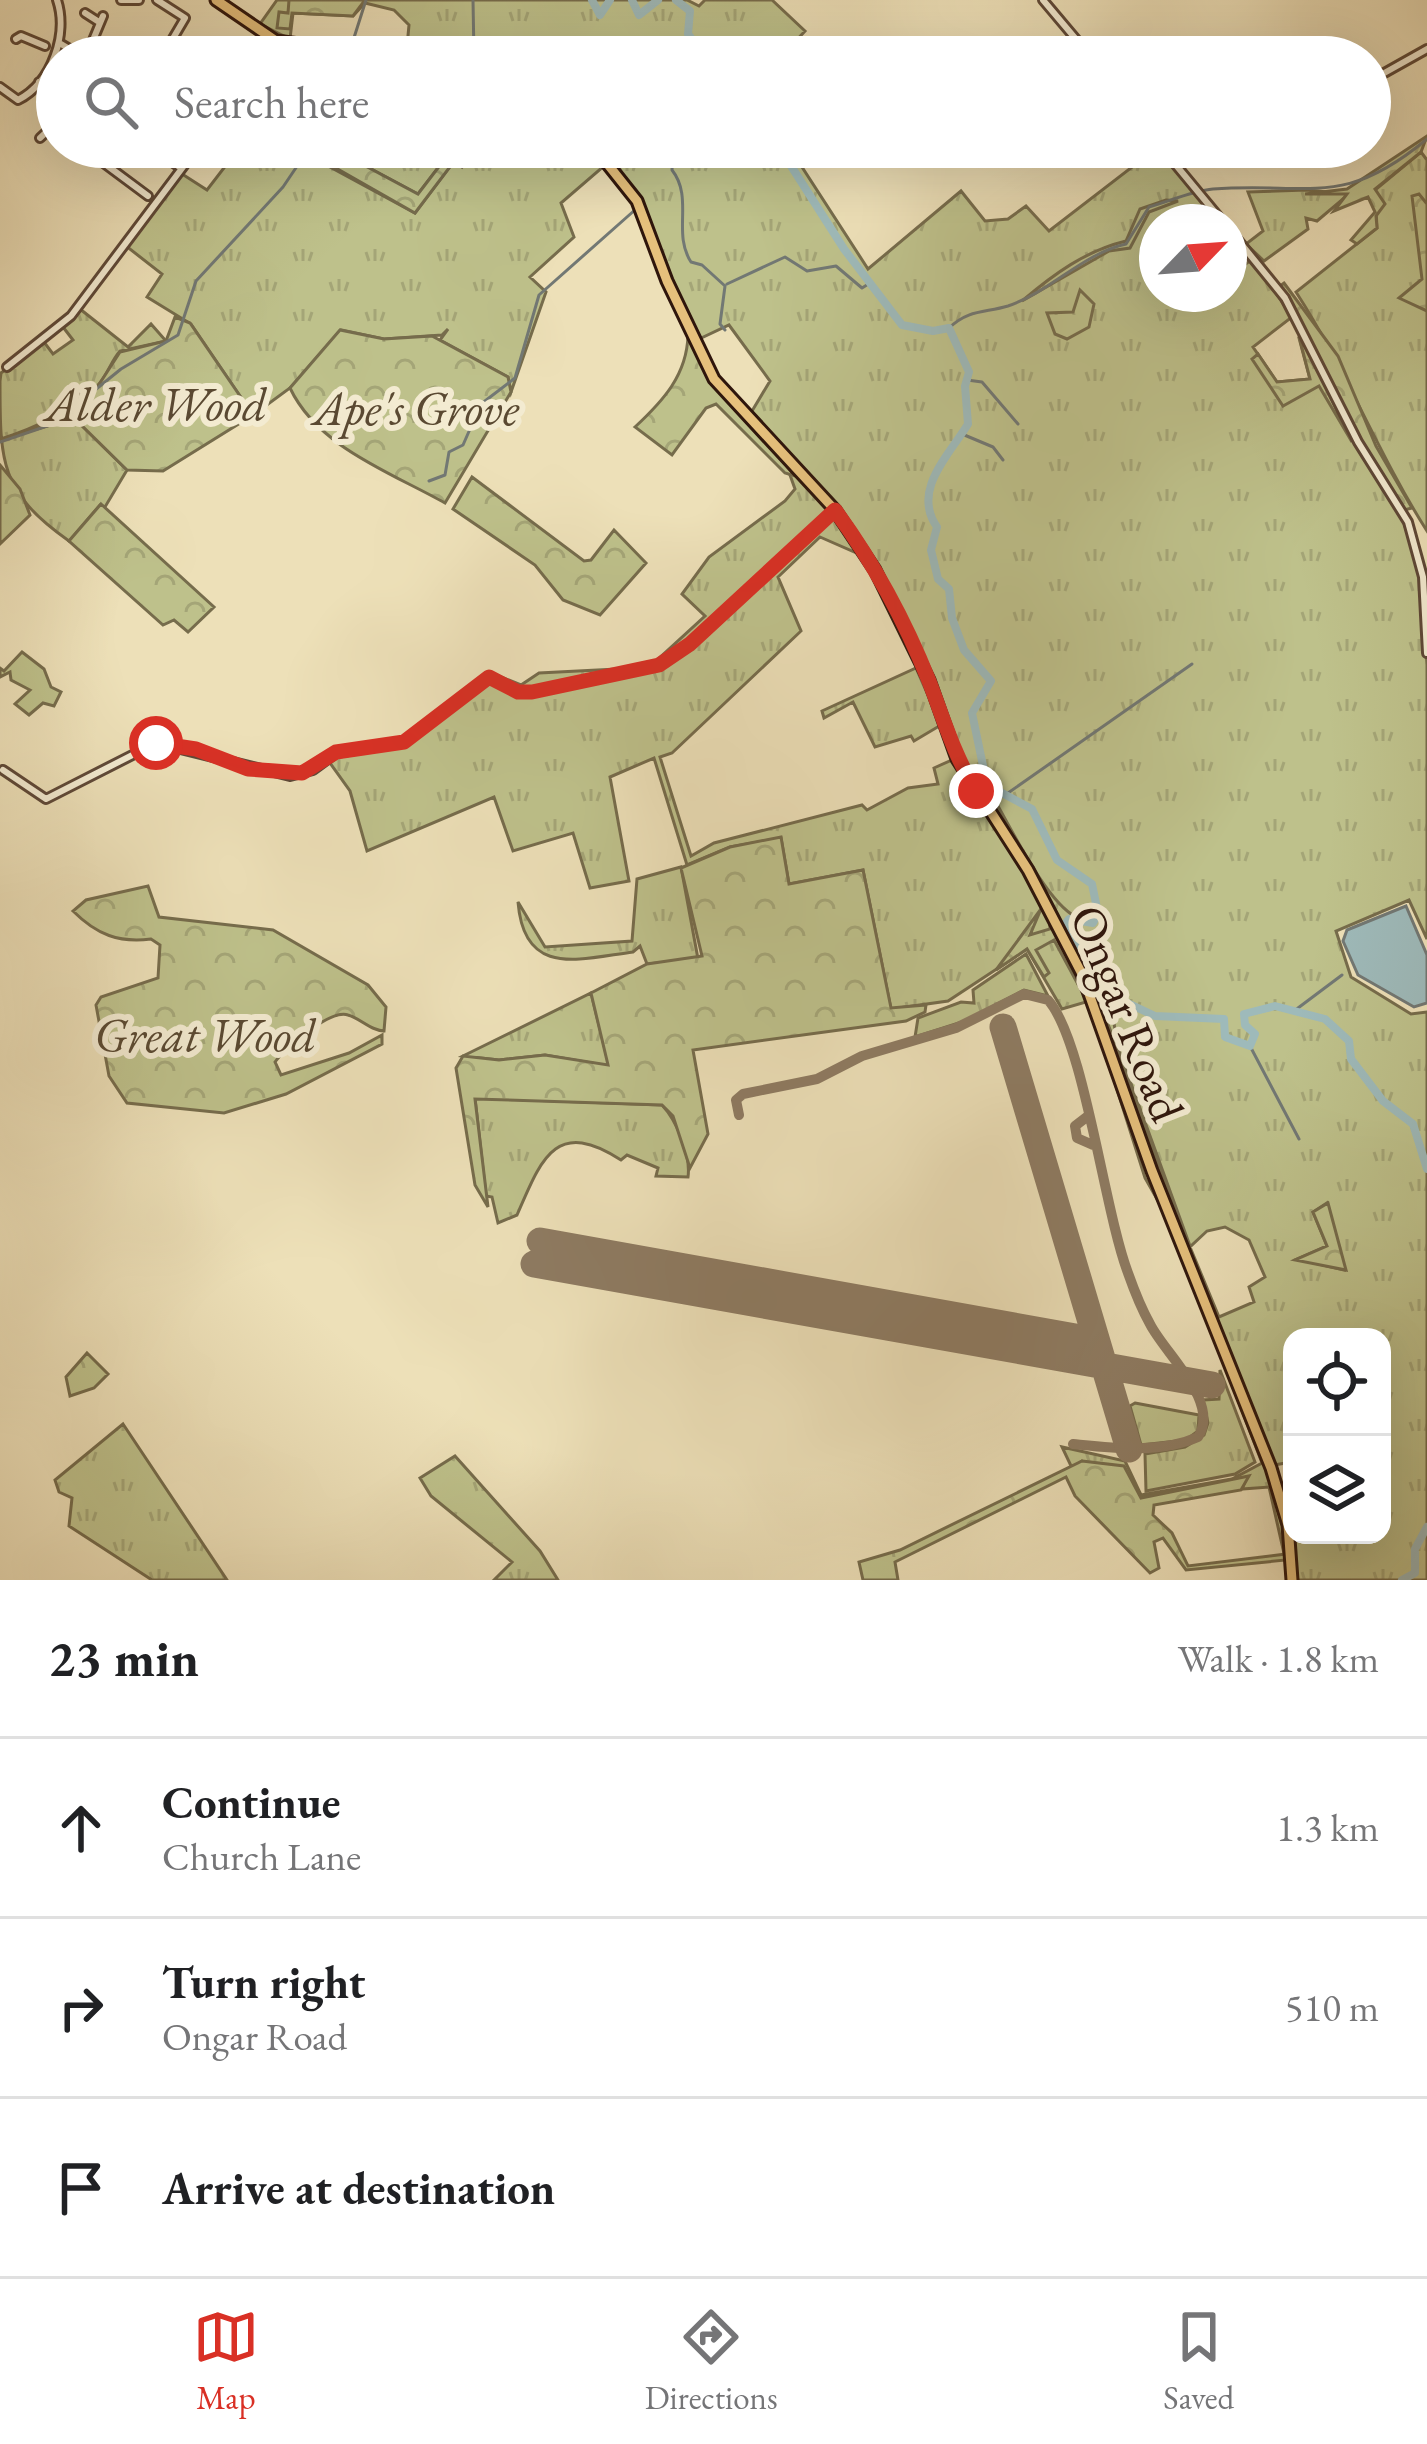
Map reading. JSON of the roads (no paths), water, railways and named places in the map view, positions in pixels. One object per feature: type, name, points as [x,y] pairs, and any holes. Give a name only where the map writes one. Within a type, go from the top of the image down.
[{"type":"main road","points":[[216,0],[269,36]]},
{"type":"main road","name":"Ongar Road","points":[[610,168],[637,202],[667,281],[714,379],[835,510],[899,619],[957,760],[1028,870],[1096,1002],[1152,1171],[1271,1468],[1288,1525],[1292,1580]]},
{"type":"street","points":[[57,0],[64,20],[58,36]]},
{"type":"street","points":[[121,0],[139,0]]},
{"type":"street","points":[[158,0],[185,18],[175,36]]},
{"type":"street","points":[[1043,0],[1073,36]]},
{"type":"street","points":[[85,13],[101,19],[95,36]]},
{"type":"street","points":[[16,39],[21,35],[36,42]]},
{"type":"street","points":[[1391,69],[1427,49]]},
{"type":"street","points":[[0,87],[18,100],[36,85]]},
{"type":"street","points":[[110,168],[148,196]]},
{"type":"street","points":[[7,367],[71,316],[181,168]]},
{"type":"street","points":[[1179,168],[1208,204]]},
{"type":"street","points":[[1182,172],[1184,168]]},
{"type":"street","points":[[1247,251],[1286,298],[1358,442],[1408,522],[1423,577],[1427,653]]},
{"type":"street","points":[[3,770],[46,799],[156,743],[290,776],[322,765],[336,752],[404,742],[489,677],[518,692],[532,692],[640,672],[690,644],[835,510]]},
{"type":"water","points":[[1406,906],[1427,955],[1427,1003],[1414,1007],[1358,975],[1343,941],[1347,930]]},
{"type":"waterway","points":[[355,36],[366,0]]},
{"type":"waterway","points":[[473,0],[474,36]]},
{"type":"waterway","points":[[592,0],[600,15],[610,0]]},
{"type":"waterway","points":[[632,0],[639,15],[658,0]]},
{"type":"waterway","points":[[676,0],[690,11],[689,36]]},
{"type":"waterway","points":[[1391,165],[1427,139]]},
{"type":"waterway","points":[[0,442],[53,424],[121,369],[178,335],[196,281],[296,168]]},
{"type":"waterway","points":[[672,168],[682,192],[686,251],[691,262],[702,265],[725,286],[720,324],[725,330]]},
{"type":"waterway","points":[[792,168],[844,249],[902,325],[933,331],[949,328],[969,372],[965,386],[968,424],[936,473],[928,500],[937,527],[931,550],[938,579],[949,589],[952,618],[964,650],[991,681],[972,713],[987,785],[1032,809],[1057,860],[1092,884],[1098,913],[1093,923],[1069,919],[1065,924],[1096,988],[1155,1016],[1224,1019],[1225,1037],[1250,1046],[1255,1034],[1245,1025],[1244,1014],[1275,1006],[1325,1019],[1349,1041],[1351,1059],[1383,1101],[1413,1124],[1427,1169]]},
{"type":"waterway","points":[[949,328],[970,315],[1023,300],[1095,256],[1126,244],[1149,207],[1213,189],[1325,188],[1385,168]]},
{"type":"waterway","points":[[429,481],[445,475],[449,452],[463,445],[481,404],[515,378],[539,295],[636,209]]},
{"type":"waterway","points":[[727,284],[785,257],[807,271],[836,266],[862,288],[870,283]]},
{"type":"waterway","points":[[967,380],[982,382],[1018,424]]},
{"type":"waterway","points":[[962,434],[993,447],[1003,460]]},
{"type":"waterway","points":[[1008,793],[1192,664]]},
{"type":"waterway","points":[[1294,1011],[1342,975]]},
{"type":"waterway","points":[[1250,1046],[1299,1139]]},
{"type":"waterway","points":[[1402,1580],[1415,1573],[1415,1549],[1427,1527]]},
{"type":"park label","name":"Alder Wood","points":[[156,404]]},
{"type":"park label","name":"Ape's Grove","points":[[416,408]]},
{"type":"park label","name":"Great Wood","points":[[205,1035]]}]
